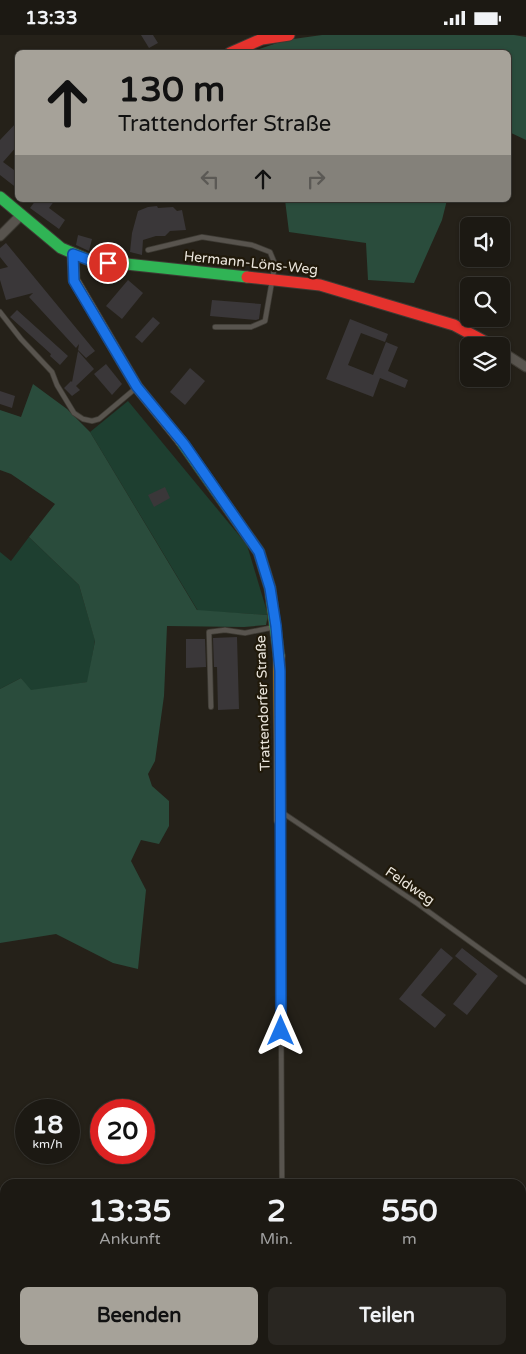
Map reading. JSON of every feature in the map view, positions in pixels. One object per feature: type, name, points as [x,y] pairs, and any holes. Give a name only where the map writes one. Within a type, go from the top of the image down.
[{"type":"street","points":[[236,50],[262,37],[289,35]]},
{"type":"street","points":[[0,197],[15,203]]},
{"type":"street","name":"Hermann-Löns-Weg","points":[[15,203],[21,215],[61,248],[89,260],[320,285],[454,325],[478,337]]},
{"type":"street","points":[[0,236],[21,215]]},
{"type":"street","name":"Trattendorfer Straße","points":[[73,254],[74,281],[137,387],[184,444],[259,552],[270,588],[280,671],[280,816]]},
{"type":"street","points":[[510,357],[526,367]]},
{"type":"lane","points":[[148,250],[202,237],[252,245],[270,252],[275,264],[265,321],[252,327],[215,327]]},
{"type":"lane","points":[[0,312],[20,339],[52,372],[57,385],[74,413],[84,419],[92,421],[99,419],[137,387]]},
{"type":"lane","points":[[211,707],[209,632],[226,630],[245,633],[276,626]]},
{"type":"lane","points":[[280,816],[282,1179]]},
{"type":"lane","name":"Feldweg","points":[[280,816],[418,904],[526,982]]},
{"type":"green space","points":[[322,35],[514,35],[526,37],[526,140],[511,133],[511,50],[256,50],[286,40]]},
{"type":"green space","points":[[285,202],[446,202],[442,220],[414,283],[368,280],[366,243],[289,232]]},
{"type":"green space","points":[[33,384],[67,409],[90,432],[197,610],[268,615],[266,625],[244,627],[167,626],[164,696],[155,761],[148,774],[152,786],[169,801],[169,826],[159,844],[141,840],[131,861],[146,890],[138,969],[113,963],[56,934],[0,943],[0,689],[21,678],[31,690],[87,682],[95,641],[79,585],[29,537],[55,504],[11,474],[0,470],[0,410],[21,417]]},
{"type":"green space","points":[[128,401],[247,545],[268,615],[198,611],[90,432]]},
{"type":"green space","points":[[29,537],[79,585],[95,640],[88,682],[30,691],[21,678],[0,689],[0,552],[11,561]]},
{"type":"building","points":[[141,35],[153,35],[158,43],[149,48]]},
{"type":"building","points":[[15,124],[15,148],[3,162],[15,171],[15,187],[0,175],[0,140]]},
{"type":"building","points":[[34,202],[54,202],[49,208],[65,220],[59,229],[30,208]]},
{"type":"building","points":[[157,206],[158,208],[173,207],[177,211],[182,210],[186,230],[170,231],[165,236],[156,236],[143,240],[142,255],[130,252],[132,233],[138,211]]},
{"type":"building","points":[[78,235],[92,239],[89,251],[76,245]]},
{"type":"building","points":[[6,243],[95,351],[86,358],[78,350],[79,344],[76,348],[29,297],[33,293],[6,300],[0,280],[0,269],[8,267],[0,257],[0,248]]},
{"type":"building","points":[[128,280],[143,293],[122,319],[106,306]]},
{"type":"building","points":[[212,300],[261,304],[259,319],[210,316]]},
{"type":"building","points":[[17,310],[68,356],[60,365],[50,356],[51,354],[10,317]]},
{"type":"building","points":[[153,317],[160,323],[142,343],[135,337]]},
{"type":"building","points":[[350,319],[388,334],[385,342],[361,333],[348,365],[373,375],[386,342],[398,347],[388,371],[408,380],[405,388],[380,378],[373,397],[326,379]]},
{"type":"building","points":[[78,351],[94,369],[76,386],[80,390],[72,396],[64,388],[72,382]]},
{"type":"building","points":[[106,364],[122,384],[112,395],[94,374]]},
{"type":"building","points":[[190,368],[205,381],[185,405],[170,392]]},
{"type":"building","points":[[0,391],[15,396],[12,408],[0,404]]},
{"type":"building","points":[[165,487],[170,498],[154,507],[148,495]]},
{"type":"building","points":[[237,637],[239,709],[218,710],[217,667],[214,667],[213,638]]},
{"type":"building","points":[[186,639],[205,639],[206,667],[186,668]]},
{"type":"building","points":[[441,948],[453,958],[421,995],[446,1015],[435,1028],[399,999]]},
{"type":"building","points":[[462,948],[498,976],[467,1015],[453,1004],[477,974],[455,956]]},
{"type":"traffic: fast","points":[[0,197],[61,248],[89,260],[247,277]]},
{"type":"traffic: fast","points":[[181,441],[259,552],[270,588],[279,656]]},
{"type":"traffic: slow","points":[[73,254],[74,280],[137,387],[181,441]]},
{"type":"traffic: slow","points":[[279,656],[280,821]]},
{"type":"traffic: jam","points":[[237,50],[262,39],[289,35]]},
{"type":"traffic: jam","points":[[247,277],[320,285],[454,325],[476,337]]},
{"type":"route","points":[[108,263],[89,260],[73,254],[74,281],[137,387],[184,444],[259,552],[270,588],[280,671],[281,1031]]}]
